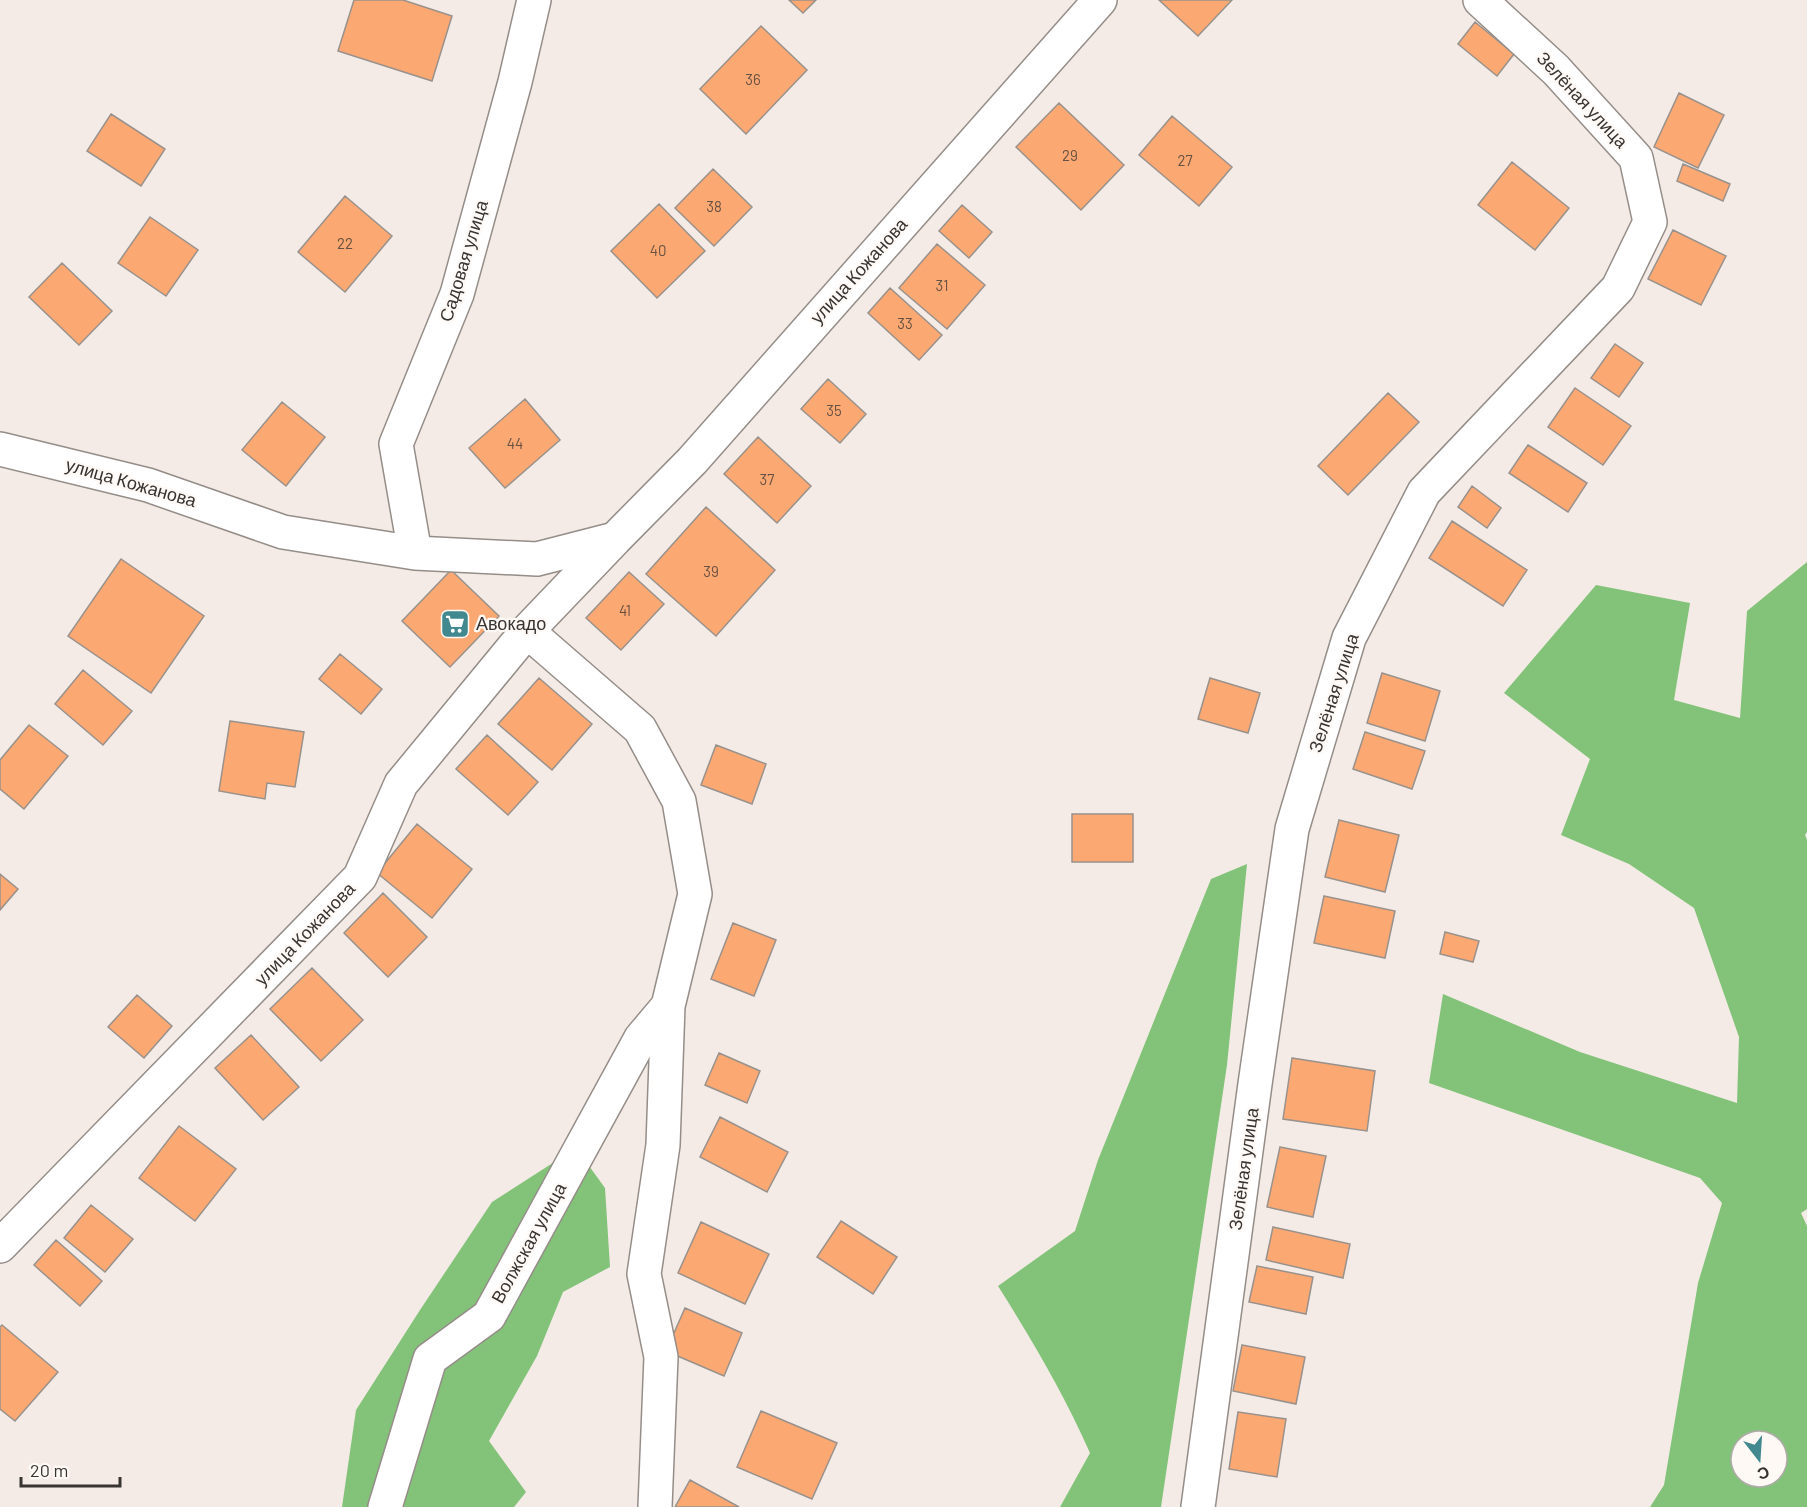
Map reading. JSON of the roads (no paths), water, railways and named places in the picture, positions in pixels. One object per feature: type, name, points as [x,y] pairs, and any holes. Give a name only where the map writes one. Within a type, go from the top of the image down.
[{"type":"street","name":"Садовая улица","points":[[416,553],[396,444],[458,294],[515,82],[534,0]]},
{"type":"street","name":"улица Кожанова","points":[[0,1246],[360,877],[400,784],[526,631],[692,461],[1100,0]]},
{"type":"street","name":"Зелёная улица","points":[[1198,1507],[1292,829],[1349,638],[1424,492],[1618,288],[1650,222],[1636,158],[1556,70],[1480,0]]},
{"type":"street","name":"улица Кожанова","points":[[0,449],[147,485],[283,532],[416,553],[537,558],[615,539]]},
{"type":"street","name":"Волжская улица","points":[[526,631],[640,729],[679,801],[695,894],[668,1006],[663,1145],[644,1274],[661,1357],[656,1507]]},
{"type":"street","name":"Волжская улица","points":[[385,1507],[430,1359],[489,1316],[640,1038],[668,1006]]},
{"type":"place","name":"Авокадо","points":[[455,624]]}]
